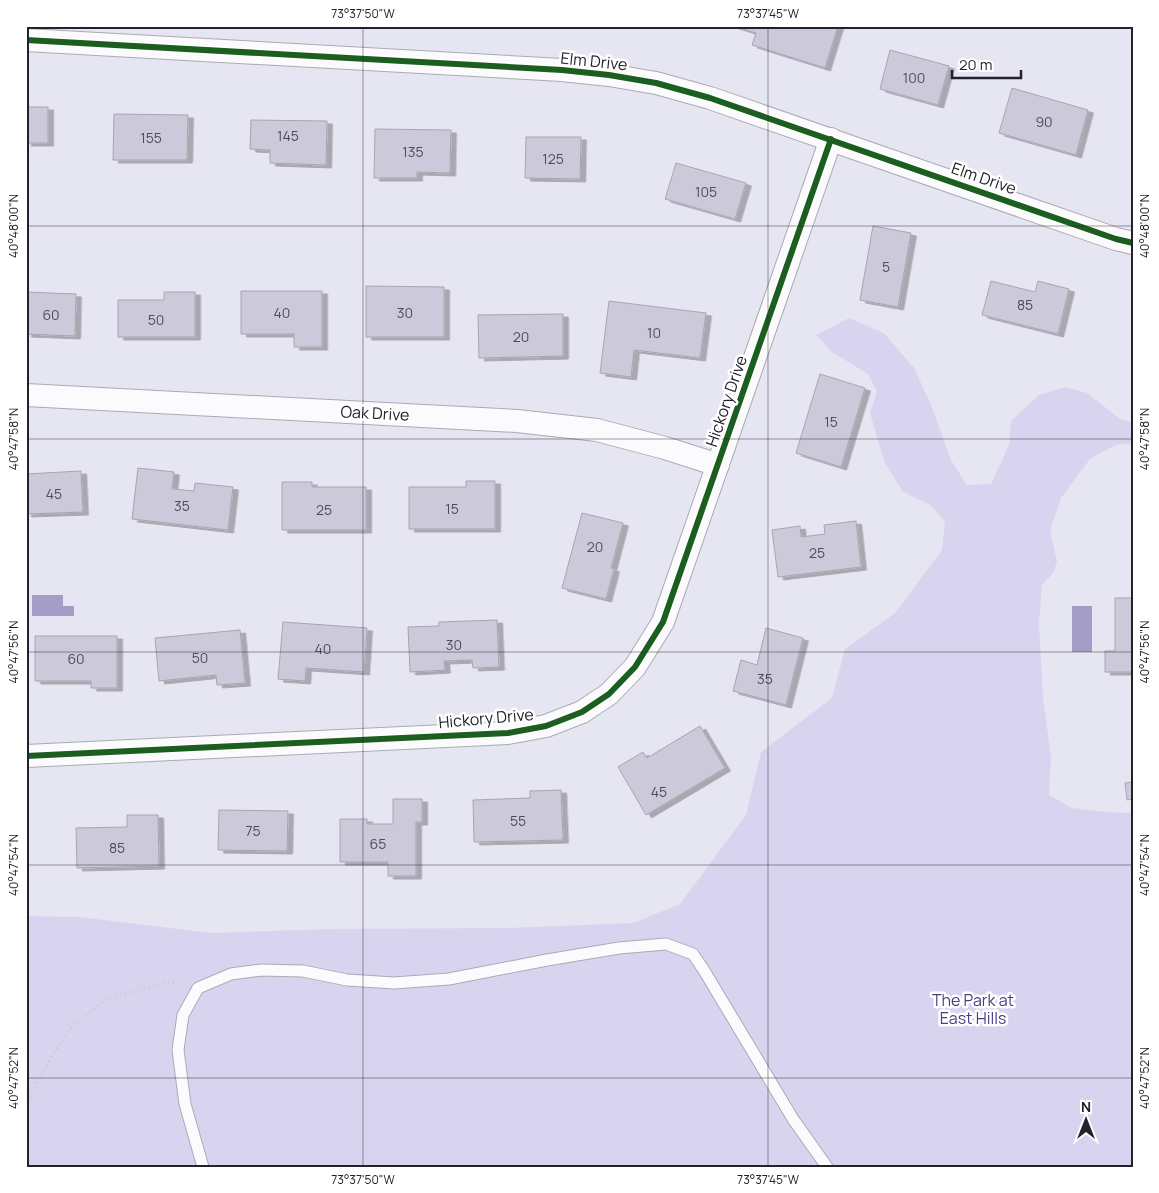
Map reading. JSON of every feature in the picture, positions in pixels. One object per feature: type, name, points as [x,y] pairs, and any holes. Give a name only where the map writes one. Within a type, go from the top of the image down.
[{"type":"street","name":"Elm Drive","points":[[26,40],[562,70],[656,83],[710,98],[1116,239],[1133,243]]},
{"type":"street","name":"Hickory Drive","points":[[26,756],[508,733],[546,726],[582,712],[609,694],[635,667],[663,622],[831,139]]},
{"type":"street","name":"Oak Drive","points":[[26,395],[518,421],[597,430],[665,448],[718,465]]},
{"type":"lane","points":[[203,1167],[186,1104],[178,1050],[183,1015],[198,988],[231,974],[261,970],[303,972],[347,980],[394,983],[449,979],[619,948],[666,944],[693,954],[793,1119],[827,1167]]},
{"type":"path","points":[[26,1106],[36,1083],[70,1029],[105,1000],[161,982],[187,979]]},
{"type":"green space","name":"The Park at East Hills","points":[[849,318],[884,333],[914,368],[931,405],[951,460],[967,485],[991,484],[1009,445],[1011,421],[1039,395],[1066,387],[1087,393],[1120,419],[1133,423],[1133,443],[1115,445],[1090,459],[1061,498],[1050,530],[1057,562],[1053,573],[1042,585],[1039,623],[1043,698],[1051,757],[1049,795],[1072,808],[1133,813],[1133,1167],[26,1167],[26,916],[79,917],[211,933],[333,929],[506,928],[633,923],[680,904],[746,815],[761,752],[832,698],[845,649],[895,613],[942,550],[945,521],[930,505],[903,492],[884,461],[870,413],[877,391],[868,374],[832,352],[816,335]]},
{"type":"shaded area","points":[[32,595],[63,595],[63,606],[74,606],[74,616],[32,616]]},
{"type":"shaded area","points":[[1072,606],[1092,606],[1092,652],[1072,652]]},
{"type":"building","points":[[734,26],[838,26],[825,68],[752,45],[756,33]]},
{"type":"building","points":[[890,50],[949,66],[938,105],[880,89]]},
{"type":"building","points":[[1012,88],[1088,110],[1076,155],[999,133]]},
{"type":"building","points":[[26,107],[48,107],[48,143],[26,143]]},
{"type":"building","points":[[114,114],[188,115],[187,160],[113,160]]},
{"type":"building","points":[[251,120],[327,121],[326,165],[270,163],[270,150],[250,149]]},
{"type":"building","points":[[375,129],[451,130],[450,173],[417,172],[417,178],[374,178]]},
{"type":"building","points":[[526,137],[581,137],[580,179],[525,178]]},
{"type":"building","points":[[676,163],[746,183],[735,219],[665,199]]},
{"type":"building","points":[[873,226],[911,233],[898,307],[860,300]]},
{"type":"building","points":[[991,281],[1035,292],[1038,281],[1069,289],[1058,334],[982,315]]},
{"type":"building","points":[[366,286],[444,287],[444,337],[366,337]]},
{"type":"building","points":[[241,291],[322,291],[322,347],[294,347],[294,334],[241,334]]},
{"type":"building","points":[[26,292],[76,294],[75,336],[26,334]]},
{"type":"building","points":[[164,292],[195,292],[195,337],[118,337],[118,300],[164,300]]},
{"type":"building","points":[[609,301],[706,313],[700,358],[634,350],[631,377],[600,373]]},
{"type":"building","points":[[563,314],[563,356],[479,358],[478,315]]},
{"type":"building","points":[[820,374],[865,388],[841,467],[796,453]]},
{"type":"building","points":[[138,468],[174,472],[172,489],[194,491],[195,483],[233,487],[228,530],[132,519]]},
{"type":"building","points":[[81,471],[83,512],[26,514],[26,474]]},
{"type":"building","points":[[466,481],[495,481],[495,529],[409,529],[409,487],[466,487]]},
{"type":"building","points":[[282,482],[312,482],[312,487],[366,487],[366,530],[282,530]]},
{"type":"building","points":[[582,513],[623,523],[611,568],[614,569],[606,599],[562,588]]},
{"type":"building","points":[[856,521],[861,567],[778,577],[772,530],[800,526],[801,537],[825,534],[824,525]]},
{"type":"building","points":[[1115,598],[1133,598],[1133,672],[1105,672],[1105,651],[1115,651]]},
{"type":"building","points":[[497,620],[499,667],[473,668],[472,660],[444,661],[445,670],[410,672],[408,627],[439,626],[439,622]]},
{"type":"building","points":[[283,622],[367,628],[364,672],[306,668],[305,681],[278,679]]},
{"type":"building","points":[[766,628],[803,638],[786,705],[733,691],[741,660],[757,665]]},
{"type":"building","points":[[240,630],[245,683],[217,685],[216,675],[159,681],[155,638]]},
{"type":"building","points":[[35,636],[117,636],[117,688],[91,688],[91,681],[35,681]]},
{"type":"building","points":[[700,726],[725,768],[646,815],[618,767],[643,752],[647,758]]},
{"type":"building","points":[[1133,782],[1133,799],[1127,800],[1125,783]]},
{"type":"building","points":[[561,790],[563,840],[474,842],[473,800],[530,798],[530,791]]},
{"type":"building","points":[[393,799],[422,799],[422,822],[416,822],[416,876],[388,876],[388,862],[340,862],[340,819],[367,819],[367,824],[393,824]]},
{"type":"building","points":[[219,810],[288,811],[287,851],[218,850]]},
{"type":"building","points":[[127,815],[158,815],[159,866],[77,868],[76,828],[127,827]]},
{"type":"cycle path","points":[[26,40],[562,70],[656,83],[710,98],[1116,239],[1133,243]]},
{"type":"cycle path","points":[[26,756],[508,733],[546,726],[582,712],[609,694],[635,667],[663,622],[831,139]]}]
